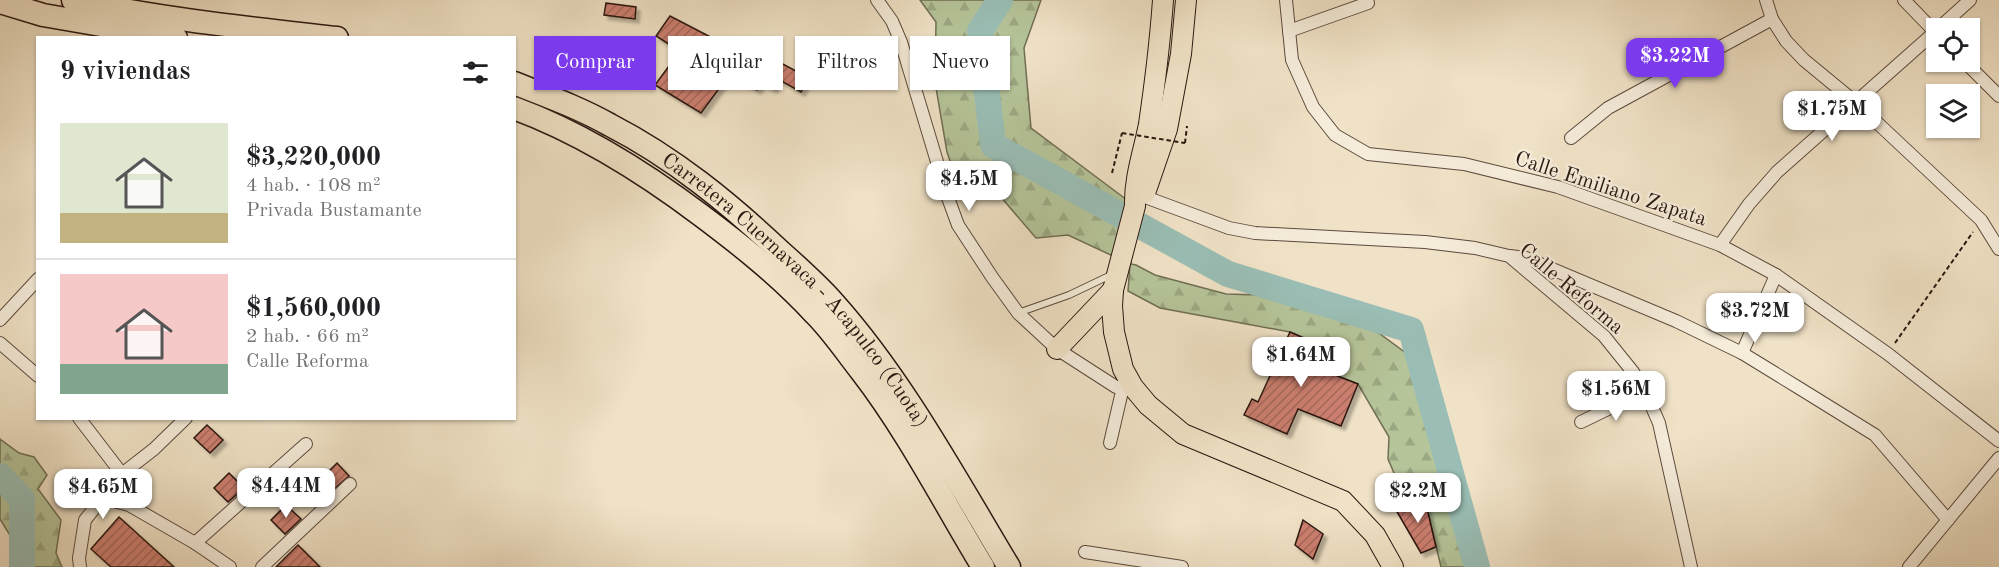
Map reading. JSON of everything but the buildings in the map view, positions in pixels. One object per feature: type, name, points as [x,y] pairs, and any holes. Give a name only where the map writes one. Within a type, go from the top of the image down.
[{"type":"highway","points":[[73,0],[132,11],[320,36]]},
{"type":"highway","points":[[0,2],[43,15],[164,36]]},
{"type":"highway","name":"Carretera Cuernavaca - Acapulco (Cuota)","points":[[516,85],[548,96],[610,124],[665,157],[745,218],[833,302],[879,360],[918,417],[1009,567]]},
{"type":"highway","name":"Carretera Cuernavaca - Acapulco (Cuota)","points":[[516,109],[535,115],[595,146],[651,179],[730,237],[778,277],[817,315],[862,372],[902,430],[983,567]]},
{"type":"main road","points":[[1163,0],[1159,51],[1136,203],[1117,274],[1114,332],[1128,387],[1183,434],[1343,501],[1375,536],[1393,567]]},
{"type":"main road","points":[[1136,203],[1167,129],[1181,54],[1186,0]]},
{"type":"main road","points":[[1057,349],[1117,274]]},
{"type":"street","points":[[877,0],[892,21],[901,42],[958,225],[1018,313],[1057,349],[1116,387],[1128,387],[1110,443]]},
{"type":"street","name":"Calle Emiliano Zapata","points":[[1286,0],[1292,60],[1313,107],[1335,135],[1368,154],[1464,164],[1558,187],[1720,245],[1776,275],[1888,354],[1999,441]]},
{"type":"street","points":[[1766,0],[1772,19],[1786,40],[1804,60],[1855,102],[1981,220],[1999,249]]},
{"type":"street","points":[[1904,0],[1926,21]]},
{"type":"street","points":[[1951,18],[1970,0]]},
{"type":"street","points":[[1289,32],[1368,3]]},
{"type":"street","points":[[1572,138],[1608,108],[1772,19]]},
{"type":"street","points":[[1720,245],[1749,204],[1777,172],[1926,41]]},
{"type":"street","points":[[1975,72],[1999,96]]},
{"type":"street","name":"Calle Reforma","points":[[1136,203],[1255,233],[1425,242],[1475,248],[1509,256],[1604,336],[1645,391],[1659,423],[1691,567]]},
{"type":"street","points":[[1509,256],[1526,258],[1676,321],[1742,353],[1875,435],[1948,520]]},
{"type":"street","points":[[1742,353],[1776,275]]},
{"type":"street","points":[[0,320],[36,281]]},
{"type":"street","points":[[0,343],[36,374]]},
{"type":"street","points":[[1581,422],[1645,391]]},
{"type":"street","points":[[81,420],[122,474]]},
{"type":"street","points":[[80,567],[79,558],[85,520],[122,474],[154,449],[184,420]]},
{"type":"street","points":[[195,543],[306,444]]},
{"type":"street","points":[[1909,567],[1999,458]]},
{"type":"street","points":[[262,567],[350,484]]},
{"type":"street","points":[[102,498],[129,505],[195,543],[230,567]]},
{"type":"street","points":[[1085,552],[1182,567]]},
{"type":"lane","points":[[1018,313],[1069,295],[1117,274]]},
{"type":"path","points":[[1112,173],[1122,133],[1185,143],[1187,126]]},
{"type":"path","points":[[1888,354],[1981,220]]},
{"type":"green space","points":[[920,0],[1041,0],[1024,48],[1031,128],[1135,206],[1131,264],[1155,275],[1226,294],[1294,296],[1361,320],[1414,359],[1441,410],[1473,567],[1441,567],[1427,508],[1419,496],[1407,503],[1388,459],[1389,437],[1358,384],[1317,368],[1326,347],[1290,332],[1160,308],[1128,291],[1130,264],[1068,235],[1036,238],[988,182],[963,198],[947,152],[936,90],[1010,90],[1010,36],[936,36],[936,22]]},
{"type":"green space","points":[[0,439],[19,453],[34,457],[47,475],[38,489],[61,520],[56,553],[62,567],[23,567],[13,540],[0,519]]},
{"type":"waterway","points":[[1000,0],[980,31],[993,145],[1228,274],[1411,330],[1477,567]]},
{"type":"waterway","points":[[0,476],[22,499],[22,567]]}]
